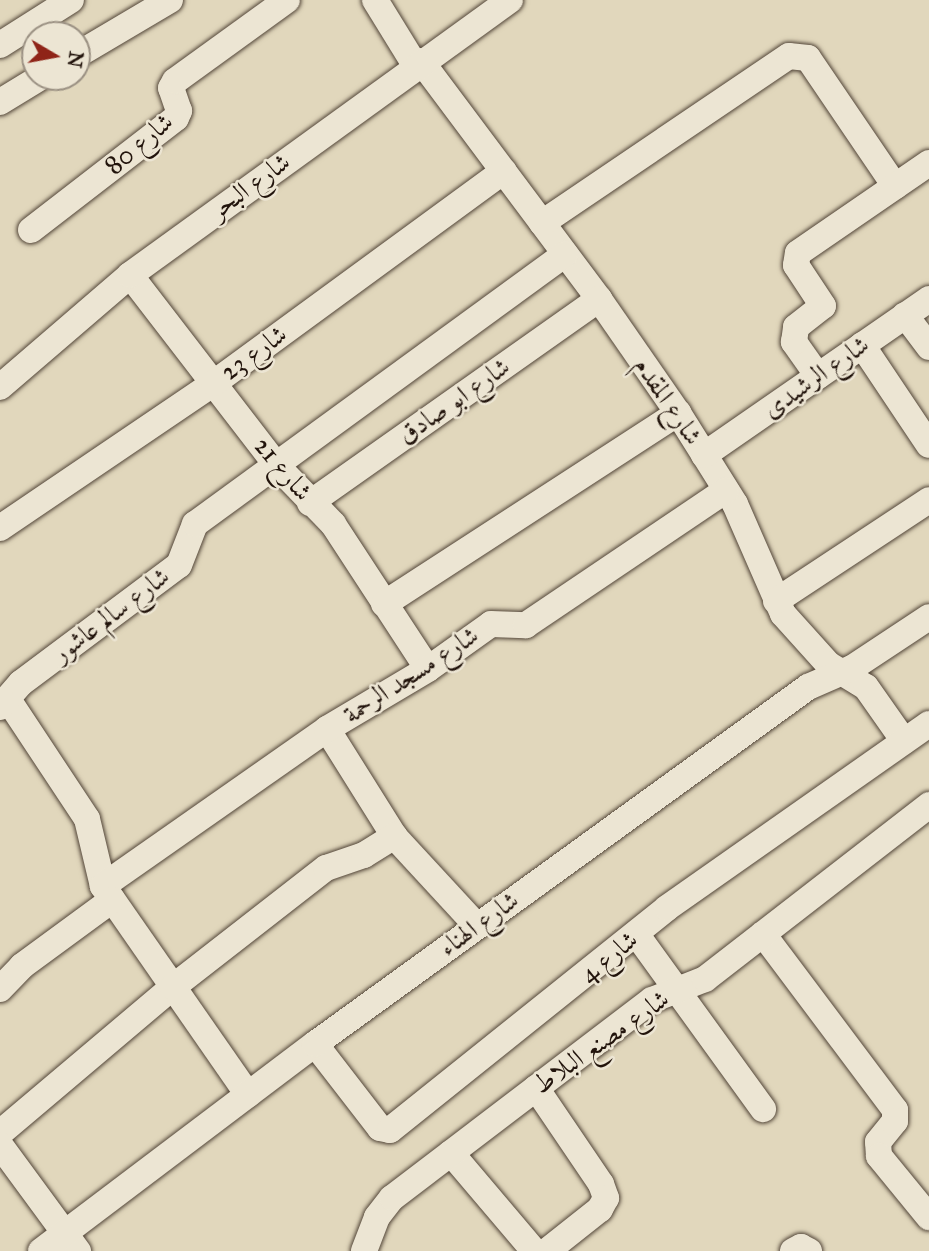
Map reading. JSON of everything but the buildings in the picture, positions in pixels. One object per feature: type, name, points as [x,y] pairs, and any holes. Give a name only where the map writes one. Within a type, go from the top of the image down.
[{"type":"street","points":[[0,45],[71,0]]},
{"type":"street","points":[[91,47],[170,0]]},
{"type":"street","name":"شارع 80","points":[[31,230],[176,118],[178,107],[171,88],[175,81],[287,0]]},
{"type":"street","name":"شارع المقدم","points":[[375,0],[418,63],[504,171],[599,299],[678,413],[744,522],[776,601],[805,641],[843,673],[866,687],[904,741]]},
{"type":"street","name":"شارع البحر","points":[[0,387],[130,275],[418,63],[510,0]]},
{"type":"street","points":[[542,223],[789,56],[808,58],[895,186]]},
{"type":"street","points":[[0,102],[21,89]]},
{"type":"street","points":[[818,376],[794,342],[796,327],[822,306],[796,265],[798,253],[929,163]]},
{"type":"street","name":"شارع 23","points":[[0,528],[214,383],[504,171]]},
{"type":"street","name":"شارع سالم عاشور","points":[[4,704],[21,683],[178,565],[195,524],[565,254]]},
{"type":"street","name":"شارع 21","points":[[130,275],[276,466],[333,524],[428,669]]},
{"type":"street","name":"شارع ابو صادق","points":[[310,503],[599,299]]},
{"type":"street","name":"شارع الرشيدى","points":[[704,455],[929,299]]},
{"type":"street","points":[[905,315],[929,347]]},
{"type":"street","points":[[862,345],[929,444]]},
{"type":"street","points":[[384,604],[678,413]]},
{"type":"street","name":"شارع مسجد الرحمة","points":[[0,989],[22,966],[107,893],[327,729],[428,669],[491,624],[526,625],[726,490]]},
{"type":"street","points":[[776,601],[929,500]]},
{"type":"street","name":"شارع الهناء","points":[[41,1251],[71,1242],[248,1095],[315,1044],[808,687],[843,673],[929,617]]},
{"type":"street","points":[[4,704],[87,818],[107,893],[248,1095]]},
{"type":"street","name":"شارع 4","points":[[315,1044],[380,1128],[387,1131],[637,935],[667,908],[929,724]]},
{"type":"street","points":[[327,729],[394,836],[476,926]]},
{"type":"street","name":"شارع مصنع البلاط","points":[[364,1251],[383,1206],[652,1000],[676,989],[698,984],[929,806]]},
{"type":"street","points":[[0,1133],[173,987],[326,868],[364,855],[394,836]]},
{"type":"street","points":[[763,934],[895,1110],[895,1121],[878,1142],[879,1156],[929,1217]]},
{"type":"street","points":[[637,935],[763,1109]]},
{"type":"street","points":[[536,1088],[601,1184],[606,1198],[600,1209],[547,1251]]},
{"type":"street","points":[[0,1145],[71,1242]]},
{"type":"street","points":[[451,1153],[534,1251]]},
{"type":"street","points":[[793,1251],[809,1251]]}]
